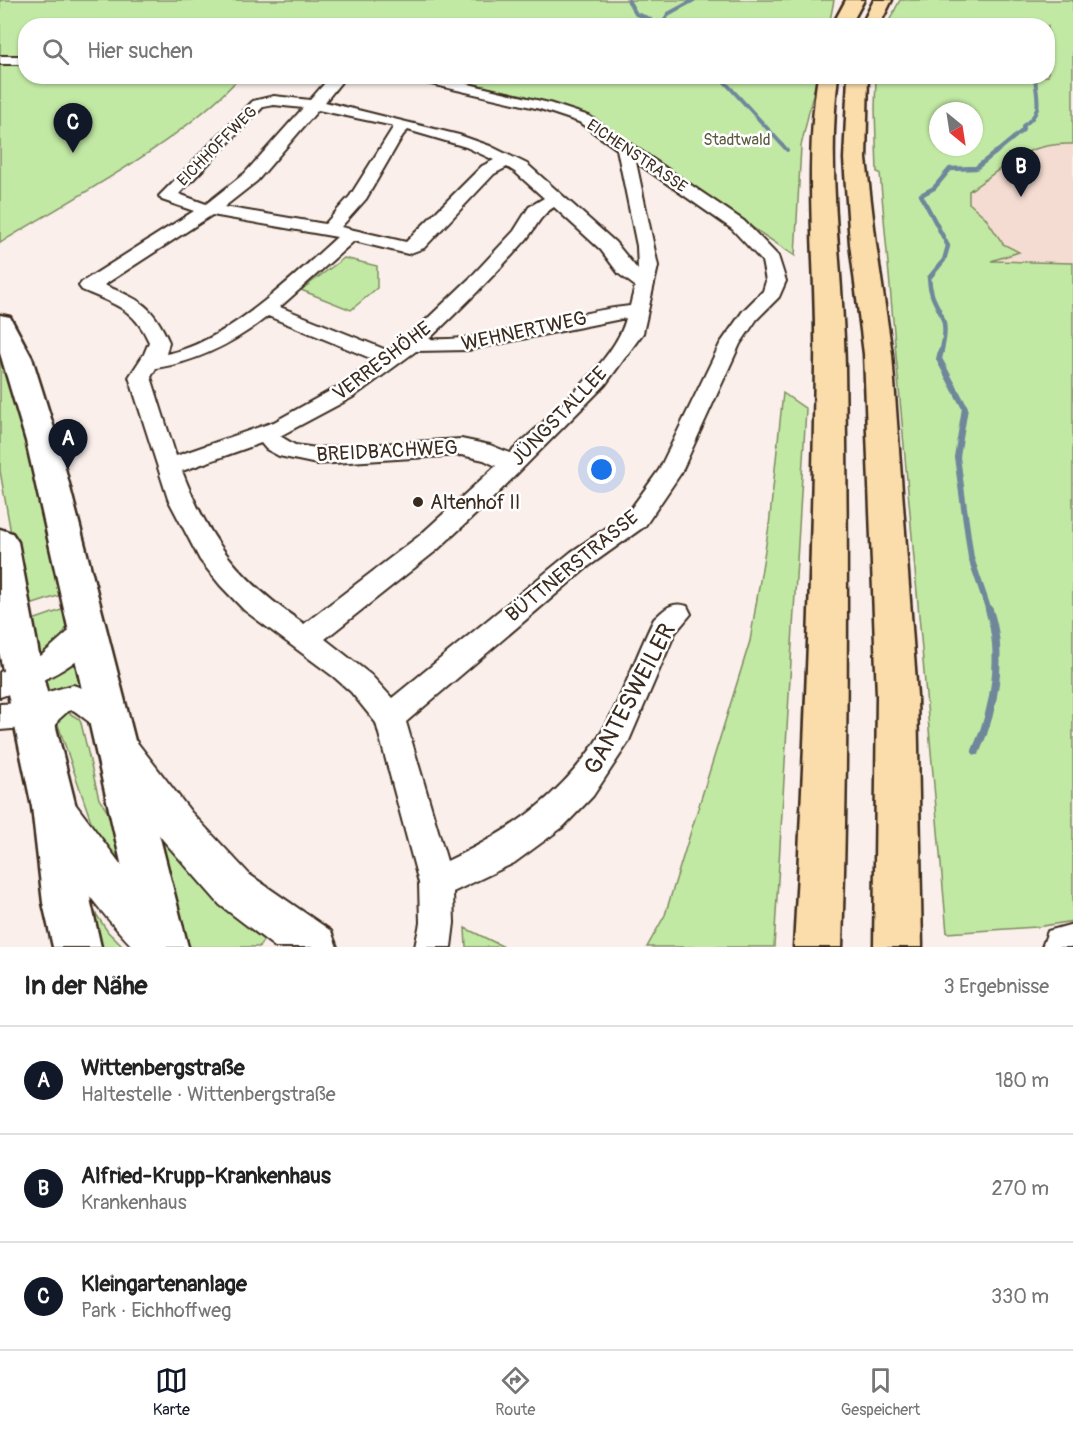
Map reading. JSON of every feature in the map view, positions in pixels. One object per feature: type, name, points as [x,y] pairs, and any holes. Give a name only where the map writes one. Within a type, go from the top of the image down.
[{"type":"highway","points":[[846,18],[855,0]]},
{"type":"highway","points":[[874,18],[883,0]]},
{"type":"highway","points":[[818,947],[830,629],[830,356],[822,145],[827,84]]},
{"type":"highway","points":[[858,84],[855,159],[863,244],[878,354],[897,696],[898,947]]},
{"type":"main road","points":[[0,323],[17,358],[26,386],[164,946]]},
{"type":"main road","points":[[0,542],[19,705],[54,807],[67,903],[77,947]]},
{"type":"street","points":[[0,60],[18,60]]},
{"type":"street","points":[[332,84],[251,177],[210,209],[89,286],[132,304],[151,324],[159,342],[155,354],[140,377],[187,518],[213,558],[254,601],[306,638],[379,701],[390,717],[436,883],[437,923],[434,947]]},
{"type":"street","name":"EICHENSTRASSE","points":[[447,84],[570,114],[589,122],[716,209],[751,238],[773,266],[776,281],[772,293]]},
{"type":"street","name":"EICHHOFFWEG","points":[[210,209],[168,196],[258,104],[269,101],[314,105]]},
{"type":"street","points":[[314,105],[338,108],[474,145],[521,168],[608,246],[626,270],[644,284]]},
{"type":"street","points":[[329,230],[357,199],[397,132],[404,126]]},
{"type":"street","name":"JÜNGSTALLEE","points":[[306,638],[428,543],[513,464],[597,380],[633,333],[649,266],[624,146]]},
{"type":"street","points":[[210,209],[329,230],[401,248],[413,246],[488,170],[506,161]]},
{"type":"street","name":"VERRESHÖHE","points":[[169,467],[282,427],[345,392],[411,345],[476,284],[522,234],[535,211],[555,198]]},
{"type":"street","points":[[149,363],[200,351],[265,308],[349,236]]},
{"type":"street","points":[[608,246],[631,246]]},
{"type":"street","name":"BÜTTNERSTRASSE","points":[[390,717],[580,559],[636,520],[669,473],[730,345],[750,315],[772,293]]},
{"type":"street","points":[[265,308],[391,359]]},
{"type":"street","name":"WEHNERTWEG","points":[[411,345],[450,346],[479,343],[583,318],[638,311]]},
{"type":"street","name":"BREIDBACHWEG","points":[[266,432],[270,442],[284,450],[299,454],[317,456],[461,447],[490,453],[513,464]]},
{"type":"street","name":"GANTESWEILER","points":[[436,883],[502,852],[568,802],[609,748],[645,674],[664,627],[677,614]]},
{"type":"street","points":[[88,631],[52,663],[19,705],[39,723],[51,705],[71,698],[80,700],[112,732],[177,826],[235,890],[288,930],[315,947]]},
{"type":"street","points":[[54,807],[137,921],[164,946]]},
{"type":"street","points":[[1064,947],[1073,946]]},
{"type":"shaded area","points":[[1054,143],[1073,144],[1073,263],[988,261],[1018,252],[1003,244],[985,217],[969,203],[969,192],[1023,152]]},
{"type":"green space","points":[[0,0],[834,0],[831,18],[18,18],[18,58],[0,59]]},
{"type":"green space","points":[[900,0],[1073,0],[1073,144],[1041,147],[1017,157],[969,191],[969,203],[985,217],[1003,244],[1019,252],[991,261],[1073,263],[1073,921],[1037,927],[947,933],[880,173],[877,172],[876,84],[1055,84],[1055,18],[891,18]]},
{"type":"green space","points":[[18,62],[18,84],[233,84],[188,124],[158,146],[0,243],[0,63]]},
{"type":"green space","name":"Stadtwald","points":[[470,84],[815,84],[801,146],[795,256],[587,117],[523,95]]},
{"type":"green space","points":[[344,258],[377,266],[377,288],[351,310],[301,290]]},
{"type":"green space","points":[[0,342],[67,593],[24,607],[0,471]]},
{"type":"green space","points":[[783,393],[806,409],[774,947],[647,947],[665,915],[750,641],[769,526]]},
{"type":"green space","points":[[70,607],[68,622],[62,636],[52,647],[38,654],[27,622]]},
{"type":"green space","points":[[80,659],[86,688],[62,688],[47,691],[45,682],[47,680]]},
{"type":"green space","points":[[64,710],[79,719],[81,723],[99,799],[111,817],[130,877],[94,830],[55,716]]},
{"type":"green space","points":[[166,842],[267,935],[259,947],[191,947],[183,939],[160,843]]},
{"type":"green space","points":[[92,908],[108,932],[123,947],[98,947]]},
{"type":"green space","points":[[465,928],[504,947],[466,947]]},
{"type":"waterway","points":[[628,0],[636,14],[647,18]]},
{"type":"waterway","points":[[666,18],[668,14],[694,0]]},
{"type":"waterway","points":[[727,84],[787,150]]},
{"type":"waterway","points":[[994,154],[1023,130],[1023,126],[1037,110],[1036,84]]},
{"type":"waterway","points":[[941,353],[944,339],[943,319],[933,298],[929,278],[944,260],[948,246],[921,195],[934,188],[950,169],[976,168],[996,152]]},
{"type":"waterway","points":[[941,351],[939,359],[965,408],[957,457],[971,558],[989,611]]},
{"type":"waterway","points":[[976,751],[988,717],[995,681],[996,645],[989,610]]},
{"type":"place","name":"Kleingartenanlage","points":[[73,153]]},
{"type":"place","name":"Alfried-Krupp-Krankenhaus","points":[[1021,197]]},
{"type":"place","name":"Wittenbergstraße","points":[[68,469]]},
{"type":"place","name":"Altenhof II","points":[[418,502]]}]
